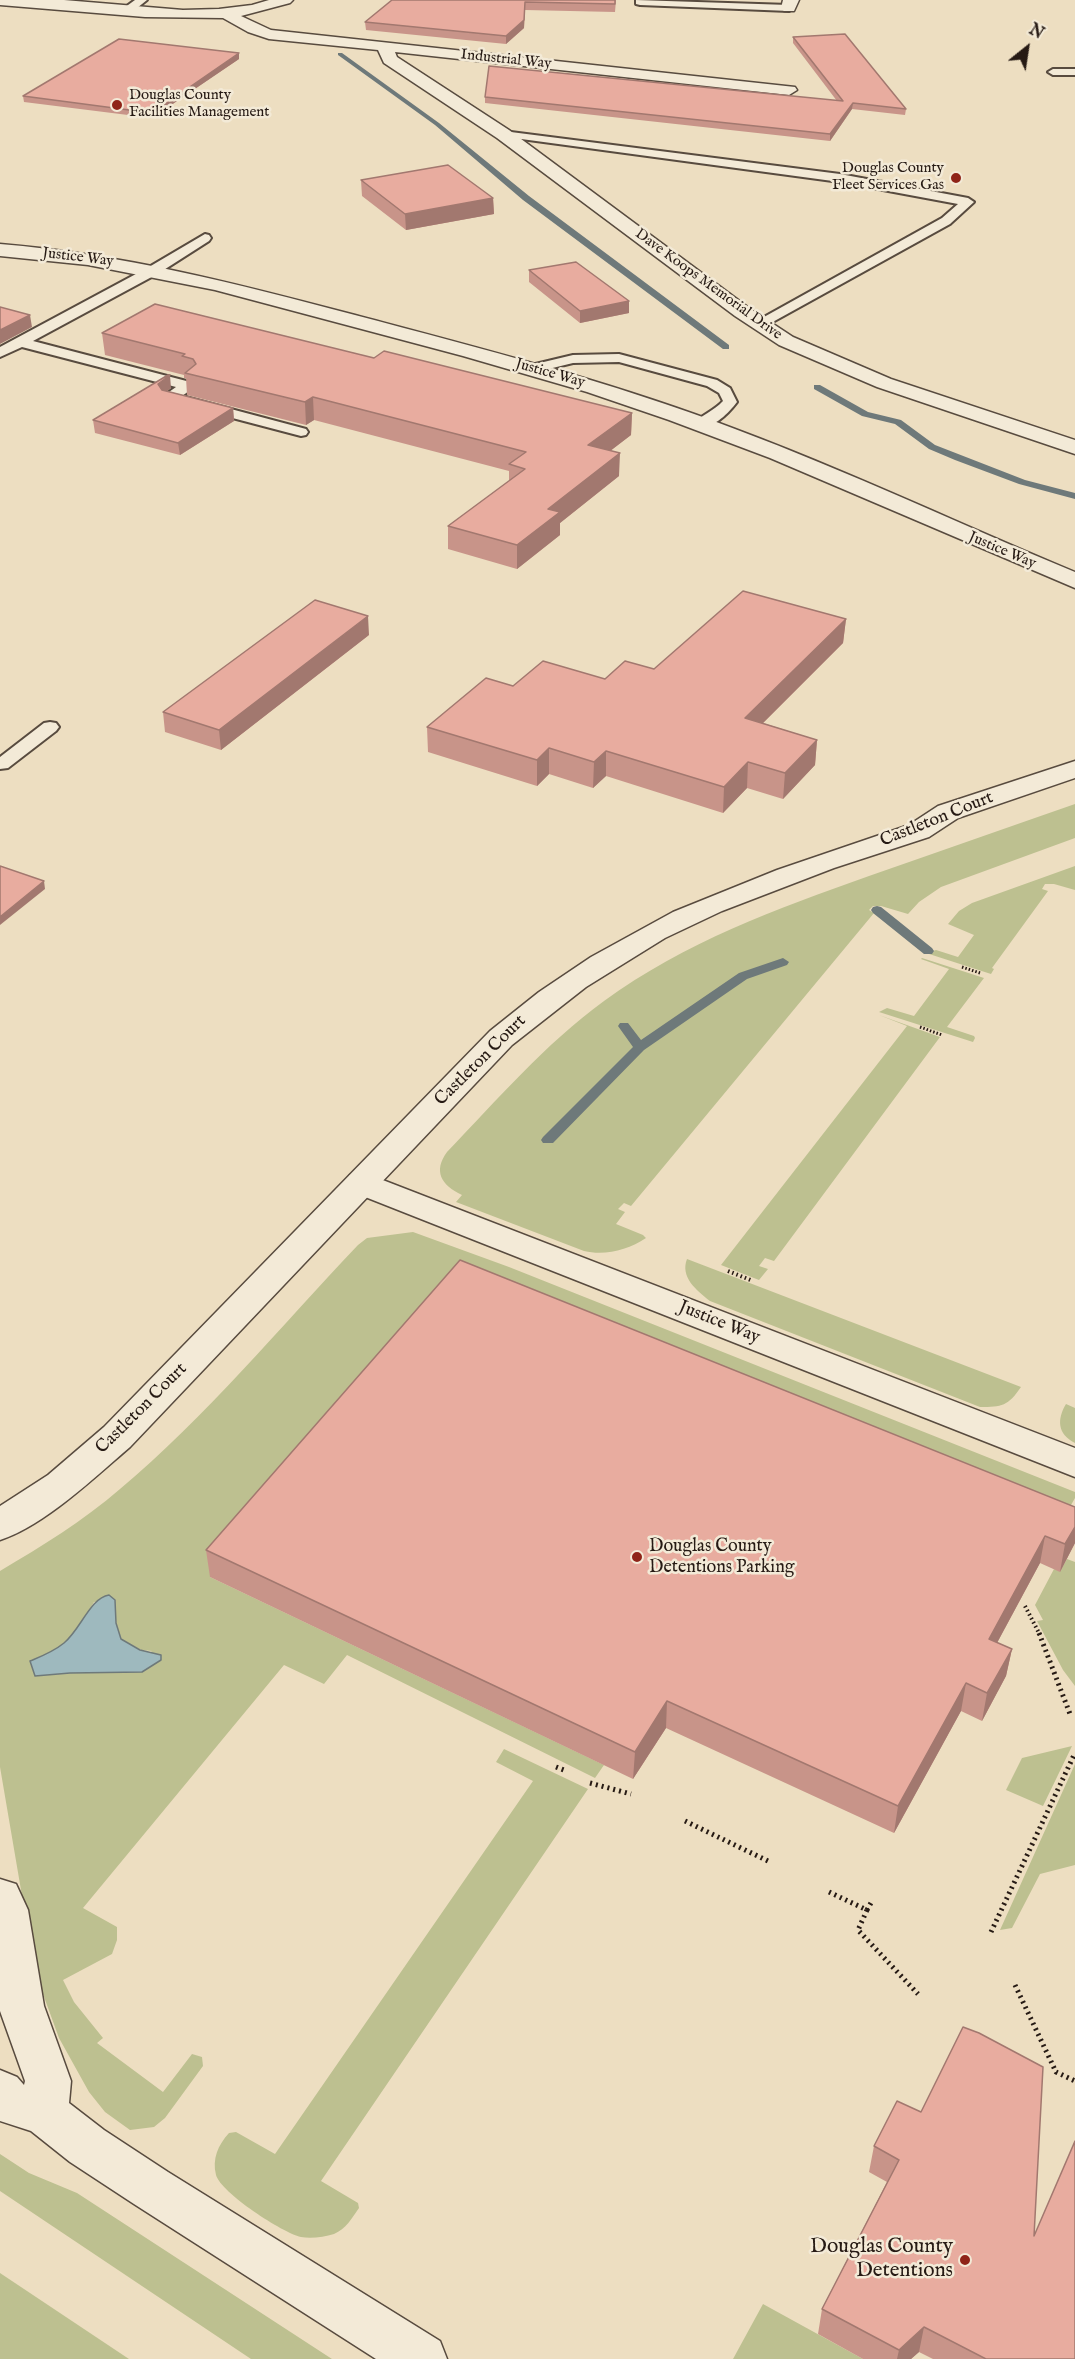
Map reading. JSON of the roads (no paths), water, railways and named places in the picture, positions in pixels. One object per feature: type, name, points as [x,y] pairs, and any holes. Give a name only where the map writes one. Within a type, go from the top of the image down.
[{"type":"street","points":[[0,0],[121,10],[227,14],[258,9],[285,0]]},
{"type":"street","points":[[121,10],[142,18],[205,30]]},
{"type":"street","name":"Industrial Way","points":[[227,14],[253,29],[269,34],[789,90]]},
{"type":"street","points":[[225,32],[269,34]]},
{"type":"street","name":"Dave Koops Memorial Drive","points":[[384,46],[390,60],[503,134],[760,325],[804,350],[884,383],[1075,447]]},
{"type":"street","name":"Justice Way","points":[[0,250],[83,257],[232,288],[599,389],[760,447],[1075,581]]},
{"type":"street","name":"Castleton Court","points":[[0,1525],[62,1485],[117,1437],[501,1038],[558,991],[596,965],[714,904],[939,823],[948,812],[1075,769]]},
{"type":"street","name":"Justice Way","points":[[362,1183],[1075,1463]]},
{"type":"street","points":[[0,1898],[6,1910],[21,2006],[48,2080],[45,2112]]},
{"type":"street","points":[[0,2092],[8,2102],[45,2112],[87,2146],[151,2188],[422,2359]]},
{"type":"lane","points":[[121,10],[142,0]]},
{"type":"lane","points":[[640,2],[790,4]]},
{"type":"lane","points":[[1053,72],[1075,72]]},
{"type":"lane","points":[[503,134],[840,178],[968,202],[946,221],[760,325]]},
{"type":"lane","points":[[0,353],[154,270],[205,238]]},
{"type":"lane","points":[[21,342],[189,386],[169,397],[301,432]]},
{"type":"lane","points":[[532,369],[573,359],[619,358],[712,383],[725,392],[730,402],[719,414],[700,424]]},
{"type":"lane","points":[[2,764],[50,727]]},
{"type":"water","points":[[109,1595],[115,1600],[116,1623],[121,1639],[140,1650],[161,1655],[161,1660],[142,1672],[35,1676],[30,1661],[64,1643],[96,1602]]},
{"type":"waterway","points":[[340,54],[437,124],[526,198],[726,347]]},
{"type":"waterway","points":[[817,387],[865,414],[898,422],[932,447],[958,458],[1022,482],[1075,496]]},
{"type":"waterway","points":[[877,910],[928,951]]},
{"type":"waterway","points":[[640,1047],[743,976],[783,962]]},
{"type":"waterway","points":[[624,1026],[640,1047]]},
{"type":"waterway","points":[[548,1140],[640,1047]]},
{"type":"place","name":"Douglas County Facilities Management","points":[[117,105]]},
{"type":"place","name":"Douglas County Fleet Services Gas","points":[[956,178]]},
{"type":"place","name":"Douglas County Detentions Parking","points":[[637,1557]]},
{"type":"place","name":"Douglas County Detentions","points":[[965,2260]]}]
